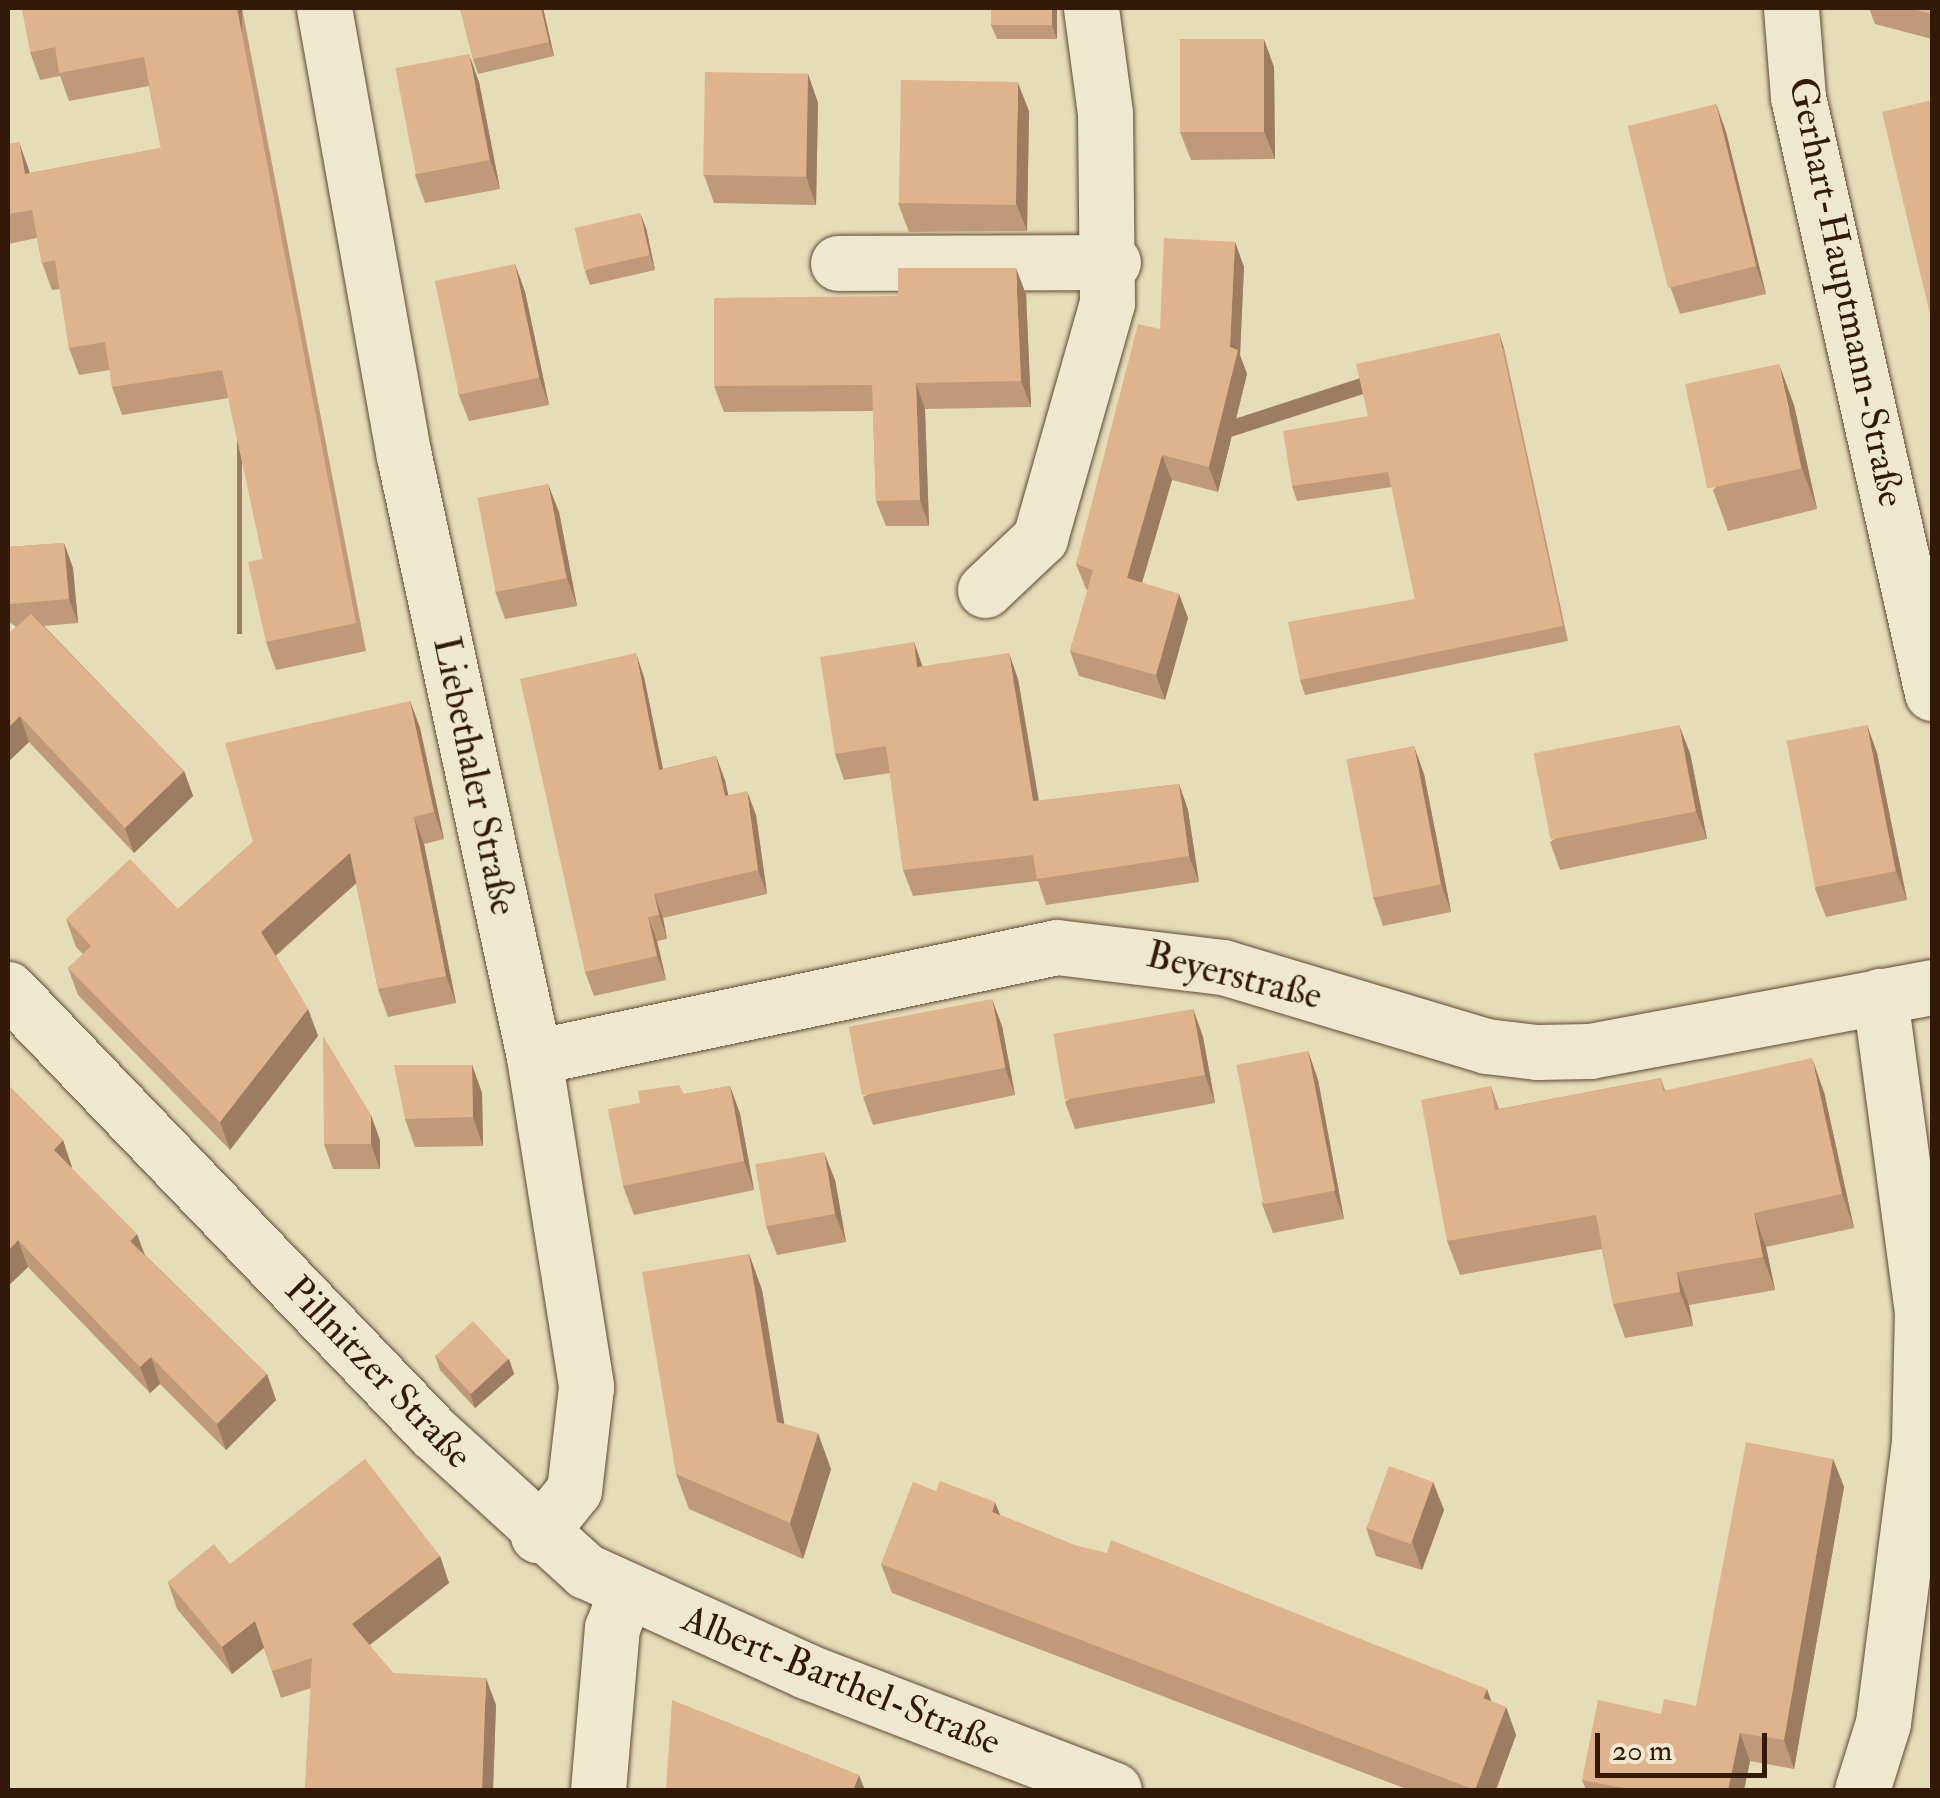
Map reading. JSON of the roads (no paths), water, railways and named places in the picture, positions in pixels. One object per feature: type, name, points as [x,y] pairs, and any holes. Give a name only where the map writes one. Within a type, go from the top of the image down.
[{"type":"street","name":"Liebethaler Straße","points":[[324,8],[404,456],[534,1057],[586,1387],[574,1490],[538,1535]]},
{"type":"street","points":[[984,590],[1040,538],[1075,440],[1113,262],[1091,8]]},
{"type":"street","name":"Gerhart-Hauptmann-Straße","points":[[1791,8],[1798,97],[1932,693]]},
{"type":"street","points":[[838,263],[1113,262]]},
{"type":"street","name":"Beyerstraße","points":[[534,1057],[1057,947],[1223,967],[1486,1046],[1538,1052],[1590,1051],[1932,987]]},
{"type":"street","name":"Pillnitzer Straße","points":[[8,989],[538,1535],[626,1592]]},
{"type":"street","points":[[1862,1790],[1906,1583],[1920,1423],[1908,1163],[1880,996]]},
{"type":"street","points":[[598,1790],[612,1628],[626,1592]]},
{"type":"street","name":"Albert-Barthel-Straße","points":[[626,1592],[1114,1790]]}]
